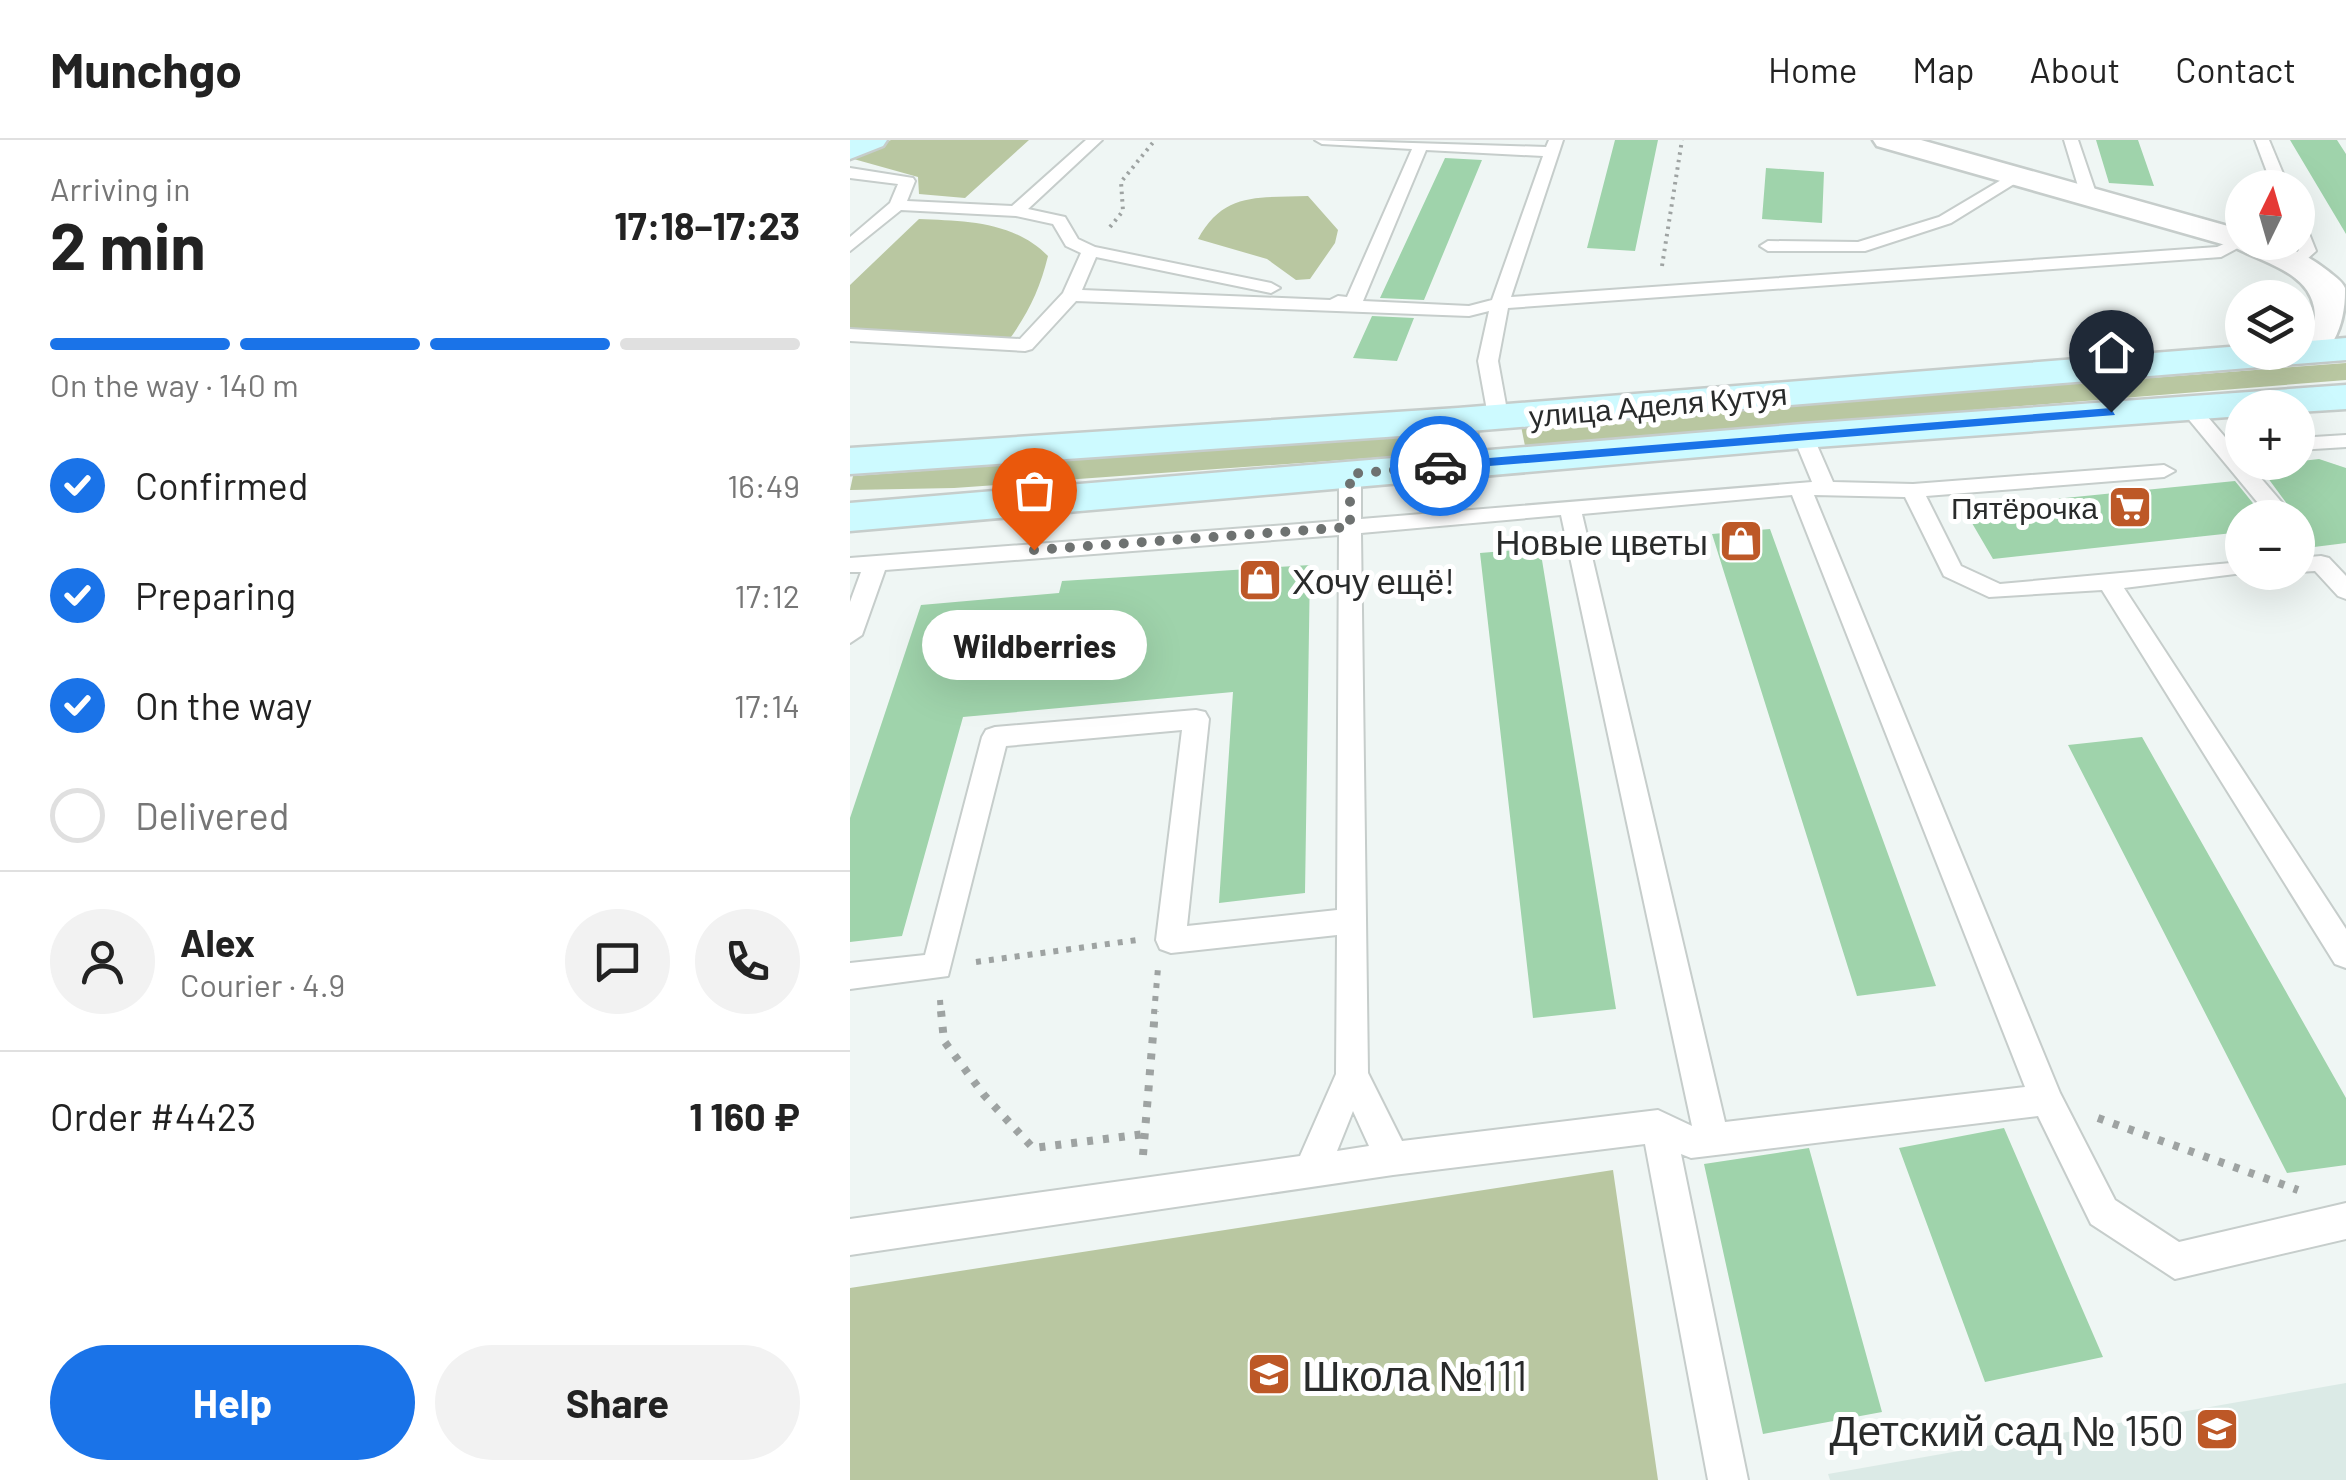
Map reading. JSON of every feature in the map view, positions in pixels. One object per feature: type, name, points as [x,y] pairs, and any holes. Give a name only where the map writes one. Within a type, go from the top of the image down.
[{"type":"main road","points":[[850,150],[872,140]]},
{"type":"main road","name":"улица Аделя Кутуя","points":[[2315,352],[2346,349]]},
{"type":"main road","name":"улица Аделя Кутуя","points":[[855,463],[2225,359]]},
{"type":"main road","name":"улица Аделя Кутуя","points":[[857,513],[2188,406],[2346,397]]},
{"type":"main road","points":[[1498,416],[1506,460]]},
{"type":"street","points":[[1889,140],[2225,235]]},
{"type":"street","points":[[2291,260],[2328,288],[2334,320],[2327,336],[2315,344]]},
{"type":"lane","points":[[1016,211],[1095,140]]},
{"type":"lane","points":[[1322,140],[1555,146],[1500,303],[1488,360],[1498,416]]},
{"type":"lane","points":[[2071,140],[2089,196]]},
{"type":"lane","points":[[2262,140],[2274,170]]},
{"type":"lane","points":[[1352,304],[1421,145]]},
{"type":"lane","points":[[850,173],[908,181],[896,205],[850,246]]},
{"type":"lane","points":[[1768,246],[1858,247],[1945,220],[2019,176]]},
{"type":"lane","points":[[896,205],[1016,211],[1059,220],[1072,242],[1090,252],[1352,304]]},
{"type":"lane","points":[[1071,295],[1469,311],[1500,303],[2225,250]]},
{"type":"lane","points":[[850,335],[1025,345],[1071,295],[1090,252]]},
{"type":"lane","points":[[2188,406],[2225,441]]},
{"type":"lane","points":[[1803,436],[1812,487],[2047,1100],[2103,1212],[2175,1261],[2346,1221]]},
{"type":"lane","points":[[2315,443],[2346,441]]},
{"type":"lane","points":[[850,564],[1350,527],[1812,487],[1913,491],[2164,471]]},
{"type":"lane","points":[[1311,1172],[1352,1074],[1350,474]]},
{"type":"lane","points":[[1913,491],[1952,570],[1996,592],[2225,571]]},
{"type":"lane","points":[[1570,507],[1712,1139]]},
{"type":"lane","points":[[850,635],[876,562]]},
{"type":"lane","points":[[2315,564],[2346,591]]},
{"type":"lane","points":[[2107,580],[2346,956]]},
{"type":"lane","points":[[850,976],[937,967],[995,738],[1196,719],[1166,939],[1350,921]]},
{"type":"lane","points":[[1352,1074],[1394,1159]]},
{"type":"lane","points":[[850,1237],[1394,1159],[1658,1126],[1691,1142],[2047,1100]]},
{"type":"lane","points":[[1658,1126],[1728,1480]]},
{"type":"path","points":[[1090,252],[1123,211],[1121,182],[1156,140]]},
{"type":"path","points":[[1658,292],[1682,140]]},
{"type":"path","points":[[1140,1196],[1166,939],[937,967],[944,1042],[984,1095],[1032,1148],[1144,1134]]},
{"type":"path","points":[[2047,1100],[2309,1194]]},
{"type":"shaded area","name":"Детский сад № 150","points":[[2346,1383],[2346,1480],[1830,1480],[1828,1474]]},
{"type":"green space","points":[[891,140],[1029,140],[965,198],[919,194],[918,177],[850,158]]},
{"type":"green space","points":[[1308,196],[1338,230],[1335,243],[1310,279],[1296,280],[1267,259],[1198,239],[1208,223],[1231,205],[1259,198]]},
{"type":"green space","points":[[919,219],[971,222],[1004,229],[1048,256],[1032,301],[1008,341],[850,328],[850,285]]},
{"type":"green space","points":[[2346,363],[2346,380],[1525,446],[1521,426],[2254,370],[2315,370],[2315,365]]},
{"type":"green space","points":[[1479,430],[1482,450],[954,488],[850,490],[853,476]]},
{"type":"green space","name":"Школа №111","points":[[1613,1170],[1658,1480],[850,1480],[850,1288]]},
{"type":"building","points":[[1615,140],[1658,140],[1635,251],[1587,248]]},
{"type":"building","points":[[2096,140],[2138,140],[2154,186],[2109,183]]},
{"type":"building","points":[[2290,140],[2337,140],[2346,154],[2346,234],[2315,182],[2315,170],[2308,170]]},
{"type":"building","points":[[1445,158],[1482,160],[1424,300],[1380,298]]},
{"type":"building","points":[[1766,168],[1824,172],[1822,223],[1762,219]]},
{"type":"building","points":[[1372,316],[1414,318],[1397,361],[1353,358]]},
{"type":"building","points":[[2315,459],[2346,468],[2346,543],[2315,547],[2315,500],[2284,500],[2269,480],[2315,480]]},
{"type":"building","points":[[2235,481],[2250,500],[2225,500],[2225,534],[1993,559],[1969,518],[2001,514],[1995,505]]},
{"type":"building","points":[[1770,529],[1936,986],[1857,996],[1712,534]]},
{"type":"building","points":[[1540,548],[1616,1009],[1533,1018],[1480,553]]},
{"type":"building","points":[[1310,565],[1305,893],[1219,903],[1233,692],[963,717],[902,936],[850,942],[850,818],[921,605],[1059,593],[1062,581]]},
{"type":"building","points":[[2142,737],[2346,1098],[2346,1165],[2287,1173],[2068,745]]},
{"type":"building","points":[[2004,1128],[2103,1357],[1985,1382],[1899,1148]]},
{"type":"building","points":[[1809,1148],[1882,1412],[1763,1434],[1704,1164]]},
{"type":"way so far","points":[[1034,550],[1350,527],[1350,474],[1440,466]]},
{"type":"place","name":"Пятёрочка","points":[[2130,507]]},
{"type":"place","name":"Новые цветы","points":[[1741,541]]},
{"type":"place","name":"Wildberries","points":[[1034,550]]},
{"type":"place","name":"Хочу ещё!","points":[[1260,580]]},
{"type":"place","name":"Школа №111","points":[[1269,1374]]},
{"type":"place","name":"Детский сад № 150","points":[[2217,1429]]},
{"type":"route","points":[[1440,466],[2111,412]]}]
